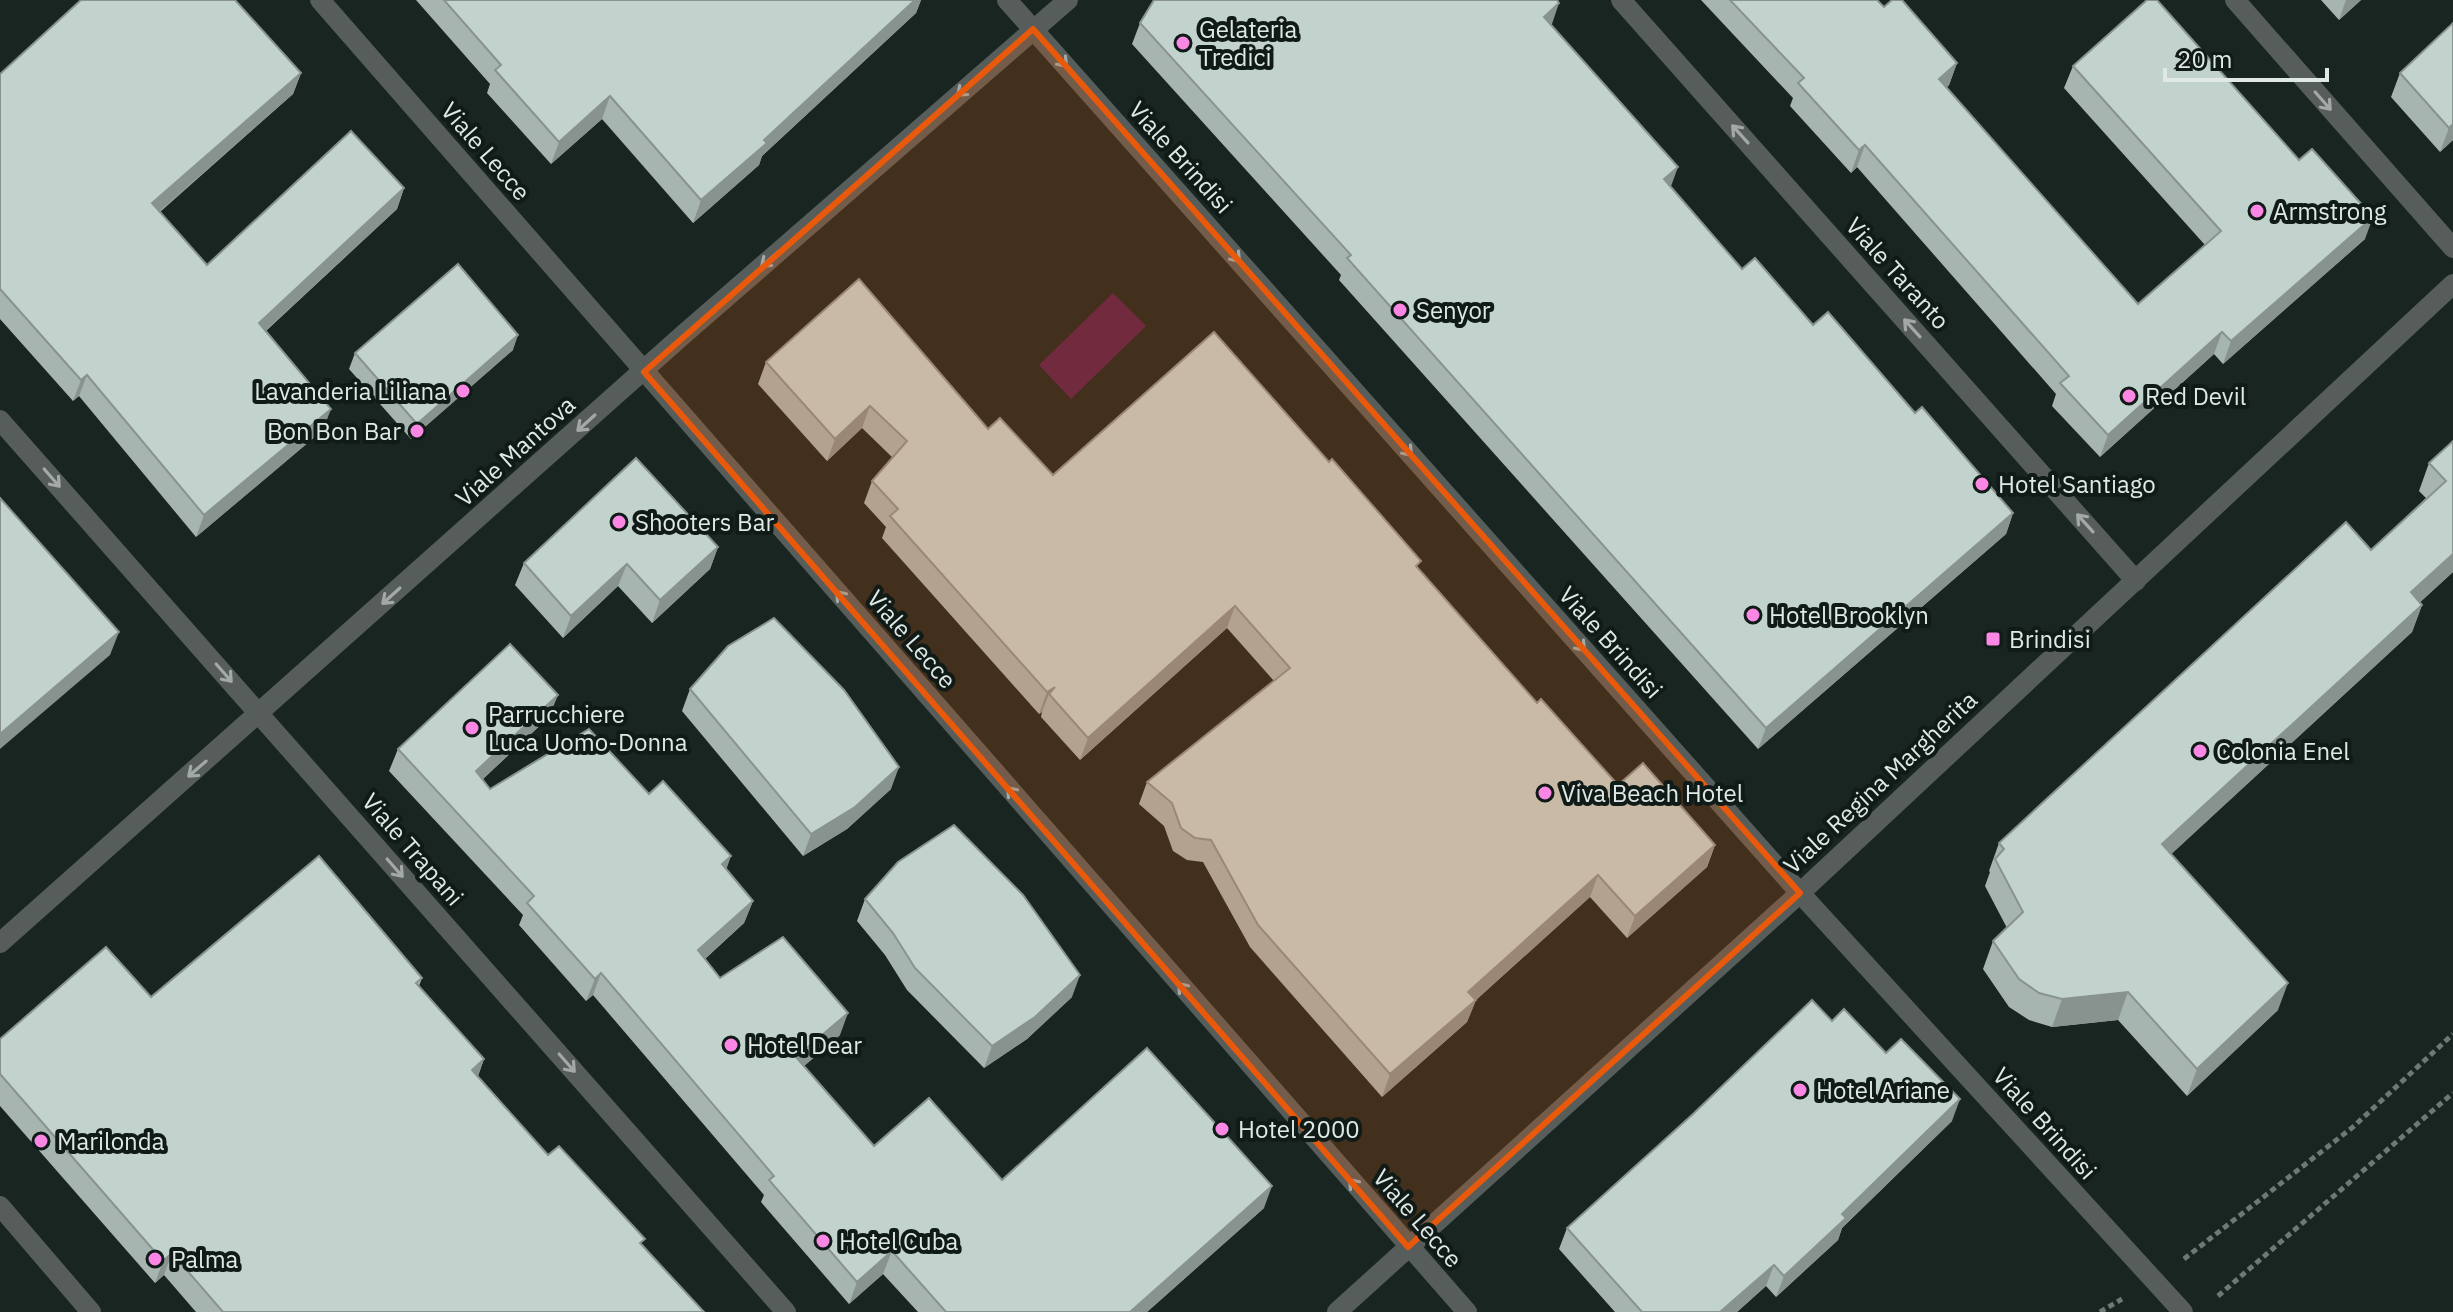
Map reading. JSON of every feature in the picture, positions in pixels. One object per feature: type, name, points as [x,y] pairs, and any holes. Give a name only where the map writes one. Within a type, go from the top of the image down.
[{"type":"street","name":"Viale Lecce","points":[[320,0],[1467,1312]]},
{"type":"street","name":"Viale Brindisi","points":[[1007,0],[1800,893],[2183,1312]]},
{"type":"street","name":"Viale Mantova","points":[[0,943],[1068,0]]},
{"type":"street","name":"Viale Taranto","points":[[1621,0],[2136,581]]},
{"type":"street","points":[[2235,0],[2453,248]]},
{"type":"street","name":"Viale Regina Margherita","points":[[1337,1312],[1800,893],[2453,284]]},
{"type":"street","name":"Viale Trapani","points":[[0,420],[786,1312]]},
{"type":"street","points":[[0,1206],[91,1312]]},
{"type":"path","points":[[2100,1312],[2154,1281],[2236,1222],[2353,1127],[2453,1034]]},
{"type":"path","points":[[2212,1302],[2453,1093]]},
{"type":"highlighted area","points":[[1033,29],[1800,893],[1408,1247],[644,372]]},
{"type":"shaded area","points":[[1113,293],[1146,326],[1071,399],[1039,365]]},
{"type":"building","points":[[81,0],[235,0],[301,73],[152,203],[207,265],[351,131],[404,188],[259,323],[331,409],[204,515],[87,375],[81,380],[0,289],[0,74]]},
{"type":"building","points":[[444,0],[915,0],[764,140],[767,143],[701,200],[610,96],[559,142],[495,70],[501,65]]},
{"type":"building","points":[[1154,0],[1557,0],[1559,3],[1544,17],[1678,167],[1664,179],[1742,269],[1755,258],[1813,325],[1828,312],[1915,413],[1922,407],[2013,513],[1766,728],[1347,258],[1351,255],[1140,23]]},
{"type":"building","points":[[1730,0],[1877,0],[1884,7],[1892,0],[1902,0],[1957,63],[1939,79],[2138,304],[2221,231],[2073,66],[2147,0],[2157,0],[2299,160],[2312,149],[2373,217],[2231,341],[2222,332],[2108,435],[2060,383],[2069,376],[1865,145],[1859,150],[1798,83],[1804,78]]},
{"type":"building","points":[[2453,23],[2453,124],[2449,128],[2400,73]]},
{"type":"building","points":[[458,264],[518,335],[417,424],[355,353]]},
{"type":"building","points":[[859,279],[988,429],[1000,418],[1053,475],[1214,332],[1421,561],[1416,566],[1537,703],[1541,699],[1618,785],[1643,763],[1715,845],[1635,916],[1598,875],[1468,992],[1476,1000],[1390,1074],[1258,925],[1211,840],[1195,838],[1181,828],[1172,803],[1147,782],[1290,668],[1235,606],[1088,738],[1049,694],[1055,687],[1047,692],[890,516],[898,509],[872,481],[907,441],[870,406],[835,439],[766,362]]},
{"type":"building","name":"Colonia Enel","points":[[2453,441],[2453,554],[2411,592],[2422,605],[2162,844],[2288,983],[2197,1069],[2128,992],[2062,999],[2039,993],[2019,979],[1993,941],[2023,912],[1995,859],[2004,849],[1999,843],[2346,522],[2371,550],[2446,481],[2429,463]]},
{"type":"building","points":[[636,458],[718,547],[660,600],[627,564],[571,616],[524,563]]},
{"type":"building","points":[[0,498],[119,632],[0,734]]},
{"type":"building","points":[[774,618],[844,690],[899,767],[855,807],[811,834],[690,689],[728,646]]},
{"type":"building","points":[[510,644],[558,695],[476,771],[490,789],[589,729],[649,794],[663,781],[731,856],[722,864],[753,901],[698,950],[720,978],[783,937],[848,1013],[796,1057],[874,1146],[929,1098],[1002,1180],[1147,1048],[1272,1186],[1130,1312],[946,1312],[892,1251],[857,1282],[769,1180],[774,1176],[601,973],[595,979],[527,903],[534,896],[398,749]]},
{"type":"building","points":[[954,825],[1023,895],[1080,975],[1035,1017],[992,1046],[915,968],[893,933],[865,899],[898,862]]},
{"type":"building","points":[[319,856],[422,978],[416,983],[484,1059],[472,1070],[548,1155],[559,1146],[645,1239],[640,1243],[704,1312],[223,1312],[172,1253],[163,1261],[0,1074],[0,1039],[106,947],[151,997]]},
{"type":"building","points":[[1812,1000],[1832,1021],[1844,1009],[1886,1053],[1901,1039],[1960,1099],[1842,1214],[1846,1218],[1784,1276],[1774,1265],[1720,1312],[1642,1312],[1567,1228]]},
{"type":"place","name":"Gelateria Tredici","points":[[1183,43]]},
{"type":"place","name":"Armstrong","points":[[2257,211]]},
{"type":"place","name":"Senyor","points":[[1400,310]]},
{"type":"place","name":"Lavanderia Liliana","points":[[463,391]]},
{"type":"place","name":"Red Devil","points":[[2129,396]]},
{"type":"place","name":"Bon Bon Bar","points":[[417,431]]},
{"type":"place","name":"Hotel Santiago","points":[[1982,484]]},
{"type":"place","name":"Shooters Bar","points":[[619,522]]},
{"type":"place","name":"Hotel Brooklyn","points":[[1753,615]]},
{"type":"place","name":"Brindisi","points":[[1993,639]]},
{"type":"place","name":"Parrucchiere Luca Uomo-Donna","points":[[472,728]]},
{"type":"place","name":"Colonia Enel","points":[[2200,751]]},
{"type":"place","name":"Viva Beach Hotel","points":[[1545,793]]},
{"type":"place","name":"Hotel Dear","points":[[731,1045]]},
{"type":"place","name":"Hotel Ariane","points":[[1800,1090]]},
{"type":"place","name":"Hotel 2000","points":[[1222,1129]]},
{"type":"place","name":"Marilonda","points":[[41,1141]]},
{"type":"place","name":"Hotel Cuba","points":[[823,1241]]},
{"type":"place","name":"Palma","points":[[155,1259]]}]
